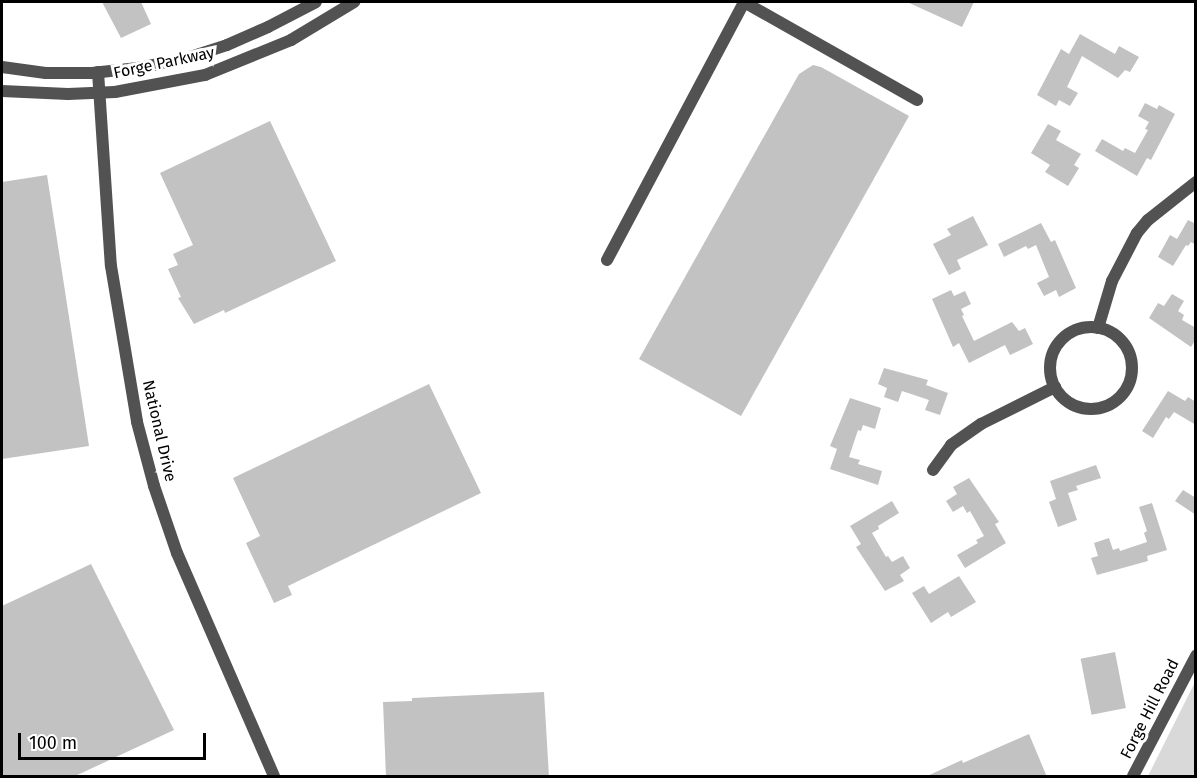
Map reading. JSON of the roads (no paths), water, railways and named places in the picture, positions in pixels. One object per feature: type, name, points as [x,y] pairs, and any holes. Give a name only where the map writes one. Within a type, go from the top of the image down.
[{"type":"street","name":"Forge Parkway","points":[[2,67],[46,73],[98,72],[138,68],[184,59],[227,45],[316,2]]},
{"type":"street","name":"Forge Parkway","points":[[2,91],[100,92],[205,75],[291,40],[354,2]]},
{"type":"street","points":[[608,260],[743,2],[917,100]]},
{"type":"street","name":"National Drive","points":[[98,72],[111,266],[137,422],[154,486],[177,553],[274,777]]},
{"type":"street","points":[[1098,328],[1112,281],[1137,233],[1148,220],[1196,182]]},
{"type":"street","points":[[1098,328],[1110,332],[1128,350],[1132,368],[1128,386],[1111,404],[1086,408],[1063,398],[1055,387],[1051,365],[1059,344],[1076,330],[1098,328]]},
{"type":"street","points":[[933,470],[951,445],[981,424],[1055,387]]},
{"type":"street","name":"Forge Hill Road","points":[[1133,777],[1196,656]]}]
